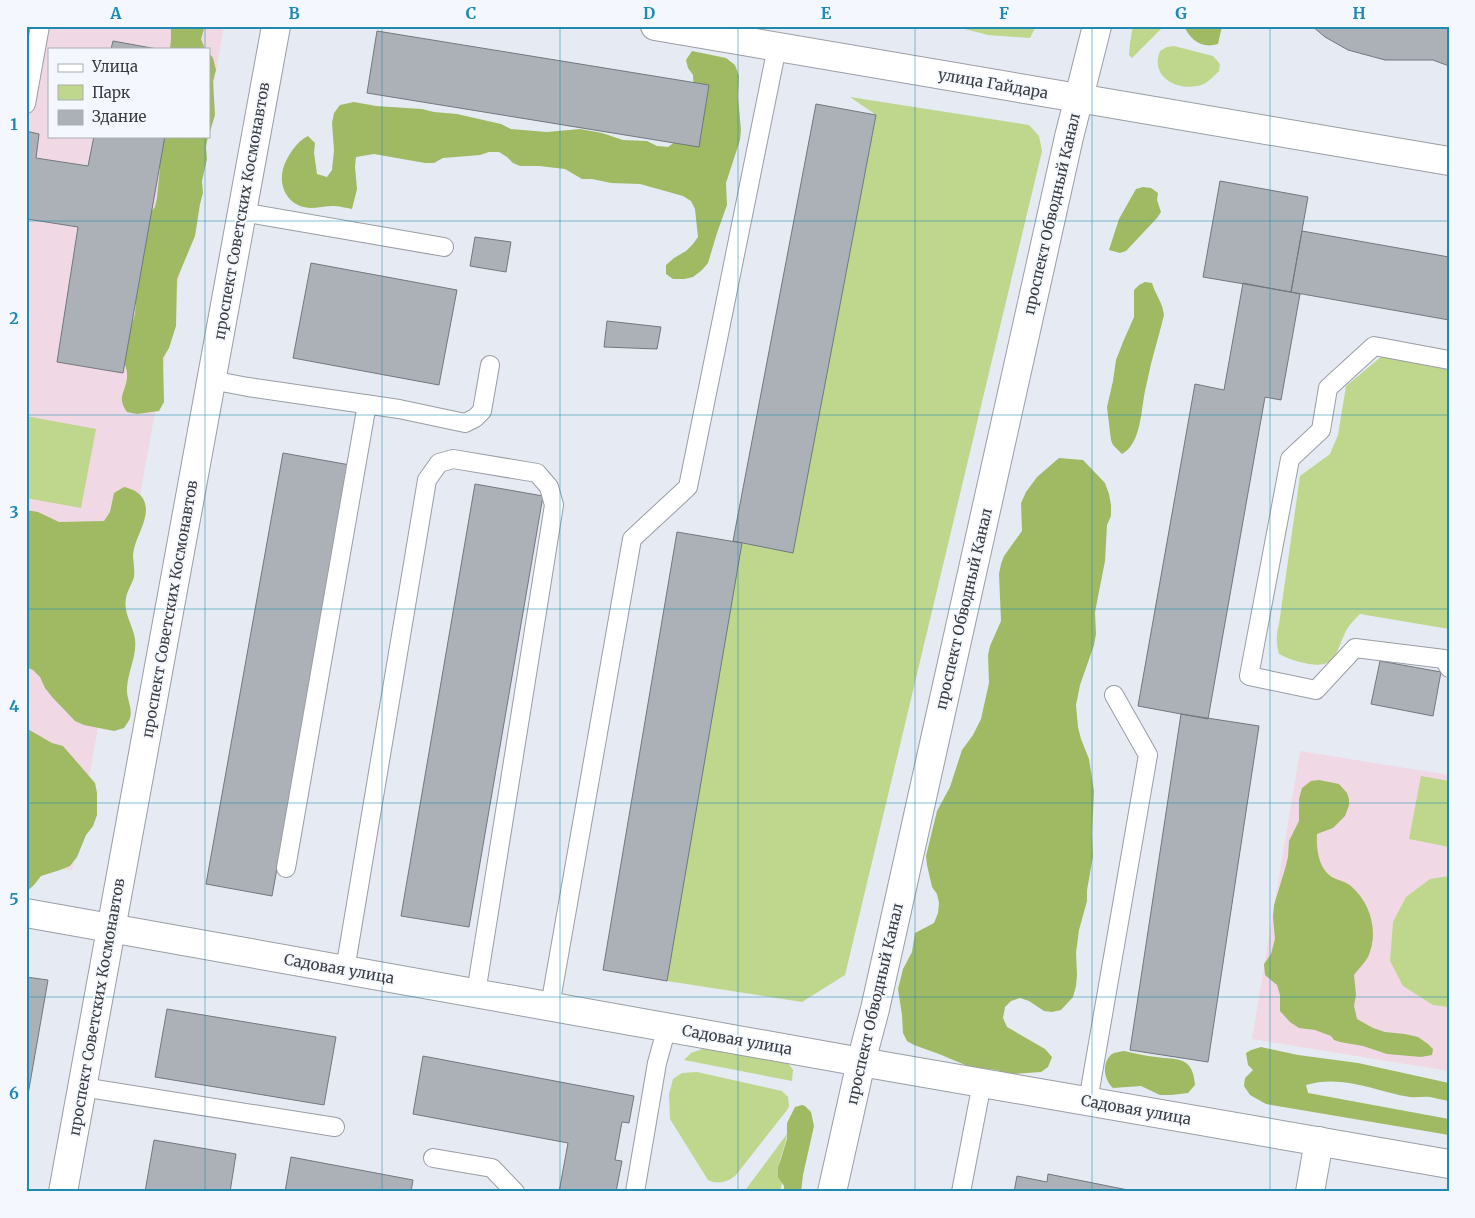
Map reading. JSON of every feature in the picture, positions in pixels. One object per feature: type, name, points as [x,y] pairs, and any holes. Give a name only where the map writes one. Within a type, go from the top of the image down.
[{"type":"main road","name":"проспект Советских Космонавтов","points":[[63,1192],[276,26]]},
{"type":"main road","name":"улица Гайдара","points":[[655,26],[763,39],[1078,98],[1449,162]]},
{"type":"main road","name":"проспект Обводный Канал","points":[[832,1192],[861,1062],[875,1009],[1078,98],[1097,26]]},
{"type":"main road","name":"Садовая улица","points":[[26,913],[668,1028],[1449,1164]]},
{"type":"main road","points":[[1310,1192],[1319,1141]]},
{"type":"lane","points":[[26,104],[40,26]]},
{"type":"lane","points":[[550,1006],[632,539],[688,487],[763,39]]},
{"type":"lane","points":[[242,212],[444,247]]},
{"type":"lane","points":[[1449,360],[1374,346],[1328,388],[1321,430],[1290,459],[1249,676],[1316,690],[1355,648],[1444,659],[1449,668]]},
{"type":"lane","points":[[212,380],[398,409],[465,423],[475,418],[482,411],[490,365]]},
{"type":"lane","points":[[286,868],[367,404]]},
{"type":"lane","points":[[345,970],[427,480],[439,463],[453,459],[537,473],[549,487],[554,505],[476,993]]},
{"type":"lane","points":[[1088,1101],[1148,755],[1114,695]]},
{"type":"lane","points":[[635,1192],[658,1063],[668,1028]]},
{"type":"lane","points":[[961,1192],[982,1083]]},
{"type":"lane","points":[[82,1087],[335,1127]]},
{"type":"lane","points":[[433,1158],[492,1168],[515,1192]]},
{"type":"shaded area","points":[[26,26],[224,26],[210,107],[210,48],[48,48],[48,138],[205,138],[72,871],[26,862]]},
{"type":"shaded area","points":[[1300,751],[1449,775],[1449,1071],[1252,1039]]},
{"type":"green space","points":[[171,26],[209,26],[204,29],[201,39],[205,48],[170,48]]},
{"type":"green space","points":[[953,26],[1036,26],[1030,38],[988,35]]},
{"type":"green space","points":[[1133,26],[1164,26],[1132,58],[1129,55]]},
{"type":"green space","points":[[1184,26],[1222,26],[1218,44],[1207,45],[1197,42]]},
{"type":"green space","points":[[1174,46],[1213,56],[1220,64],[1219,71],[1204,84],[1195,86],[1186,87],[1169,81],[1159,69],[1158,61],[1160,51]]},
{"type":"green space","points":[[692,51],[726,58],[735,65],[739,76],[738,97],[741,130],[740,140],[726,183],[727,205],[708,263],[693,277],[673,279],[666,274],[666,265],[686,251],[698,237],[695,209],[691,201],[683,196],[640,184],[582,179],[565,169],[520,166],[499,152],[443,158],[434,163],[374,154],[356,157],[357,189],[352,209],[336,206],[303,207],[291,200],[282,183],[283,169],[287,159],[292,150],[308,136],[315,143],[314,153],[317,174],[327,177],[332,170],[334,150],[332,123],[334,113],[340,105],[354,102],[457,114],[501,124],[511,129],[547,132],[580,129],[602,133],[623,140],[647,141],[657,146],[668,147],[679,139],[694,94],[693,75],[688,68],[686,60]]},
{"type":"green space","points":[[210,54],[216,70],[213,81],[215,115],[210,132]]},
{"type":"green space","points":[[850,97],[1029,125],[1039,136],[1042,151],[845,975],[802,1002],[667,981],[741,543],[793,552],[876,115]]},
{"type":"green space","points":[[162,138],[208,138],[207,159],[202,181],[203,193],[195,236],[177,279],[176,326],[169,348],[163,358],[164,402],[159,411],[137,414],[127,412],[122,402],[127,374],[122,357],[135,314],[142,224],[155,207],[157,198],[160,168],[159,157]]},
{"type":"green space","points":[[1143,187],[1151,188],[1158,193],[1157,200],[1161,212],[1126,251],[1120,253],[1109,250],[1119,219],[1136,189]]},
{"type":"green space","points":[[1145,282],[1152,283],[1164,315],[1151,364],[1137,435],[1133,443],[1122,454],[1113,445],[1111,440],[1107,407],[1116,360],[1134,317],[1134,290]]},
{"type":"green space","points":[[1382,356],[1449,370],[1449,629],[1360,614],[1347,629],[1335,656],[1331,660],[1319,665],[1290,659],[1279,654],[1277,632],[1300,476],[1330,454],[1338,435],[1346,386]]},
{"type":"green space","points":[[26,416],[96,429],[81,508],[26,498]]},
{"type":"green space","points":[[1059,458],[1083,460],[1105,483],[1111,505],[1111,516],[1107,525],[1105,561],[1095,612],[1096,634],[1080,685],[1076,705],[1078,727],[1089,759],[1094,791],[1093,856],[1087,901],[1079,930],[1076,953],[1077,975],[1073,997],[1061,1010],[1052,1012],[1044,1011],[1029,1001],[1020,998],[1011,1001],[1005,1007],[1003,1018],[1007,1027],[1045,1049],[1052,1057],[1048,1067],[1041,1072],[1013,1074],[970,1067],[907,1041],[903,1033],[898,989],[903,969],[912,952],[915,933],[934,923],[938,913],[939,903],[937,894],[932,887],[926,856],[937,811],[950,787],[962,750],[973,735],[981,719],[989,683],[988,655],[1001,621],[999,574],[1001,564],[1004,556],[1022,531],[1021,503],[1026,492],[1037,477]]},
{"type":"green space","points":[[124,487],[142,497],[146,515],[134,548],[134,577],[125,603],[135,639],[135,651],[127,688],[131,714],[124,728],[114,731],[84,725],[75,721],[45,688],[40,677],[33,670],[26,667],[26,510],[38,512],[59,522],[104,521],[110,512],[114,493]]},
{"type":"green space","points":[[26,728],[52,743],[63,746],[95,783],[97,815],[77,857],[70,866],[41,876],[26,892]]},
{"type":"green space","points":[[1421,776],[1449,781],[1449,847],[1409,839]]},
{"type":"green space","points":[[1319,780],[1339,784],[1347,793],[1349,799],[1345,816],[1333,828],[1317,834],[1317,847],[1322,865],[1329,875],[1348,884],[1359,894],[1368,910],[1373,929],[1373,938],[1368,957],[1354,975],[1356,995],[1354,1006],[1357,1019],[1385,1032],[1418,1037],[1433,1049],[1432,1055],[1421,1057],[1387,1054],[1363,1046],[1334,1040],[1331,1036],[1315,1030],[1299,1028],[1290,1022],[1280,1011],[1280,995],[1277,985],[1265,975],[1264,964],[1271,954],[1275,939],[1274,905],[1288,857],[1289,841],[1299,821],[1299,799],[1302,788],[1311,781]]},
{"type":"green space","points":[[1449,876],[1449,1007],[1433,1005],[1403,986],[1390,961],[1393,922],[1406,897],[1430,879]]},
{"type":"green space","points":[[1261,1047],[1298,1055],[1358,1063],[1449,1083],[1449,1101],[1430,1097],[1410,1097],[1345,1082],[1319,1082],[1306,1085],[1308,1093],[1449,1119],[1449,1135],[1266,1104],[1250,1095],[1244,1086],[1245,1078],[1253,1070],[1248,1065],[1246,1053]]},
{"type":"green space","points":[[705,1048],[787,1062],[793,1070],[792,1081],[684,1060],[691,1053]]},
{"type":"green space","points":[[1124,1051],[1183,1061],[1191,1069],[1195,1085],[1188,1093],[1171,1095],[1160,1095],[1141,1086],[1113,1088],[1107,1081],[1106,1062],[1112,1054]]},
{"type":"green space","points":[[697,1072],[782,1091],[788,1097],[789,1106],[787,1110],[736,1175],[723,1182],[708,1180],[670,1119],[669,1094],[673,1079],[682,1073]]},
{"type":"green space","points":[[802,1105],[811,1112],[814,1126],[801,1192],[784,1192],[784,1186],[778,1177],[778,1168],[787,1139],[787,1123],[795,1107]]},
{"type":"green space","points":[[787,1134],[779,1165],[782,1183],[780,1192],[744,1192]]},
{"type":"building","points":[[1312,26],[1449,26],[1449,66],[1433,60],[1385,60],[1348,50],[1325,37]]},
{"type":"building","points":[[377,31],[709,85],[699,147],[367,93]]},
{"type":"building","points":[[113,41],[152,48],[111,48]]},
{"type":"building","points":[[816,104],[876,115],[793,553],[733,541]]},
{"type":"building","points":[[26,131],[39,134],[36,158],[88,166],[94,138],[165,138],[123,373],[57,362],[78,227],[27,219],[26,221]]},
{"type":"building","points":[[1220,181],[1308,197],[1291,292],[1203,277]]},
{"type":"building","points":[[1302,231],[1449,257],[1449,320],[1291,292]]},
{"type":"building","points":[[475,237],[511,242],[506,272],[470,266]]},
{"type":"building","points":[[311,263],[457,290],[439,385],[293,358]]},
{"type":"building","points":[[1243,283],[1300,294],[1281,400],[1265,397],[1208,719],[1138,706],[1195,384],[1224,390]]},
{"type":"building","points":[[607,321],[661,327],[657,349],[604,347]]},
{"type":"building","points":[[283,453],[350,465],[272,896],[206,884]]},
{"type":"building","points":[[475,484],[543,496],[469,927],[401,916]]},
{"type":"building","points":[[677,532],[742,543],[667,981],[603,970]]},
{"type":"building","points":[[1380,661],[1441,672],[1433,716],[1371,704]]},
{"type":"building","points":[[1181,714],[1259,726],[1208,1062],[1130,1050]]},
{"type":"building","points":[[26,977],[48,980],[26,1106]]},
{"type":"building","points":[[167,1009],[336,1037],[324,1105],[155,1077]]},
{"type":"building","points":[[423,1056],[634,1096],[629,1123],[622,1122],[615,1160],[622,1161],[616,1192],[559,1192],[568,1143],[413,1114]]},
{"type":"building","points":[[154,1140],[236,1154],[230,1192],[145,1192]]},
{"type":"building","points":[[291,1157],[413,1180],[411,1192],[285,1192]]},
{"type":"building","points":[[1048,1174],[1138,1192],[1014,1192],[1017,1176],[1047,1182]]}]
